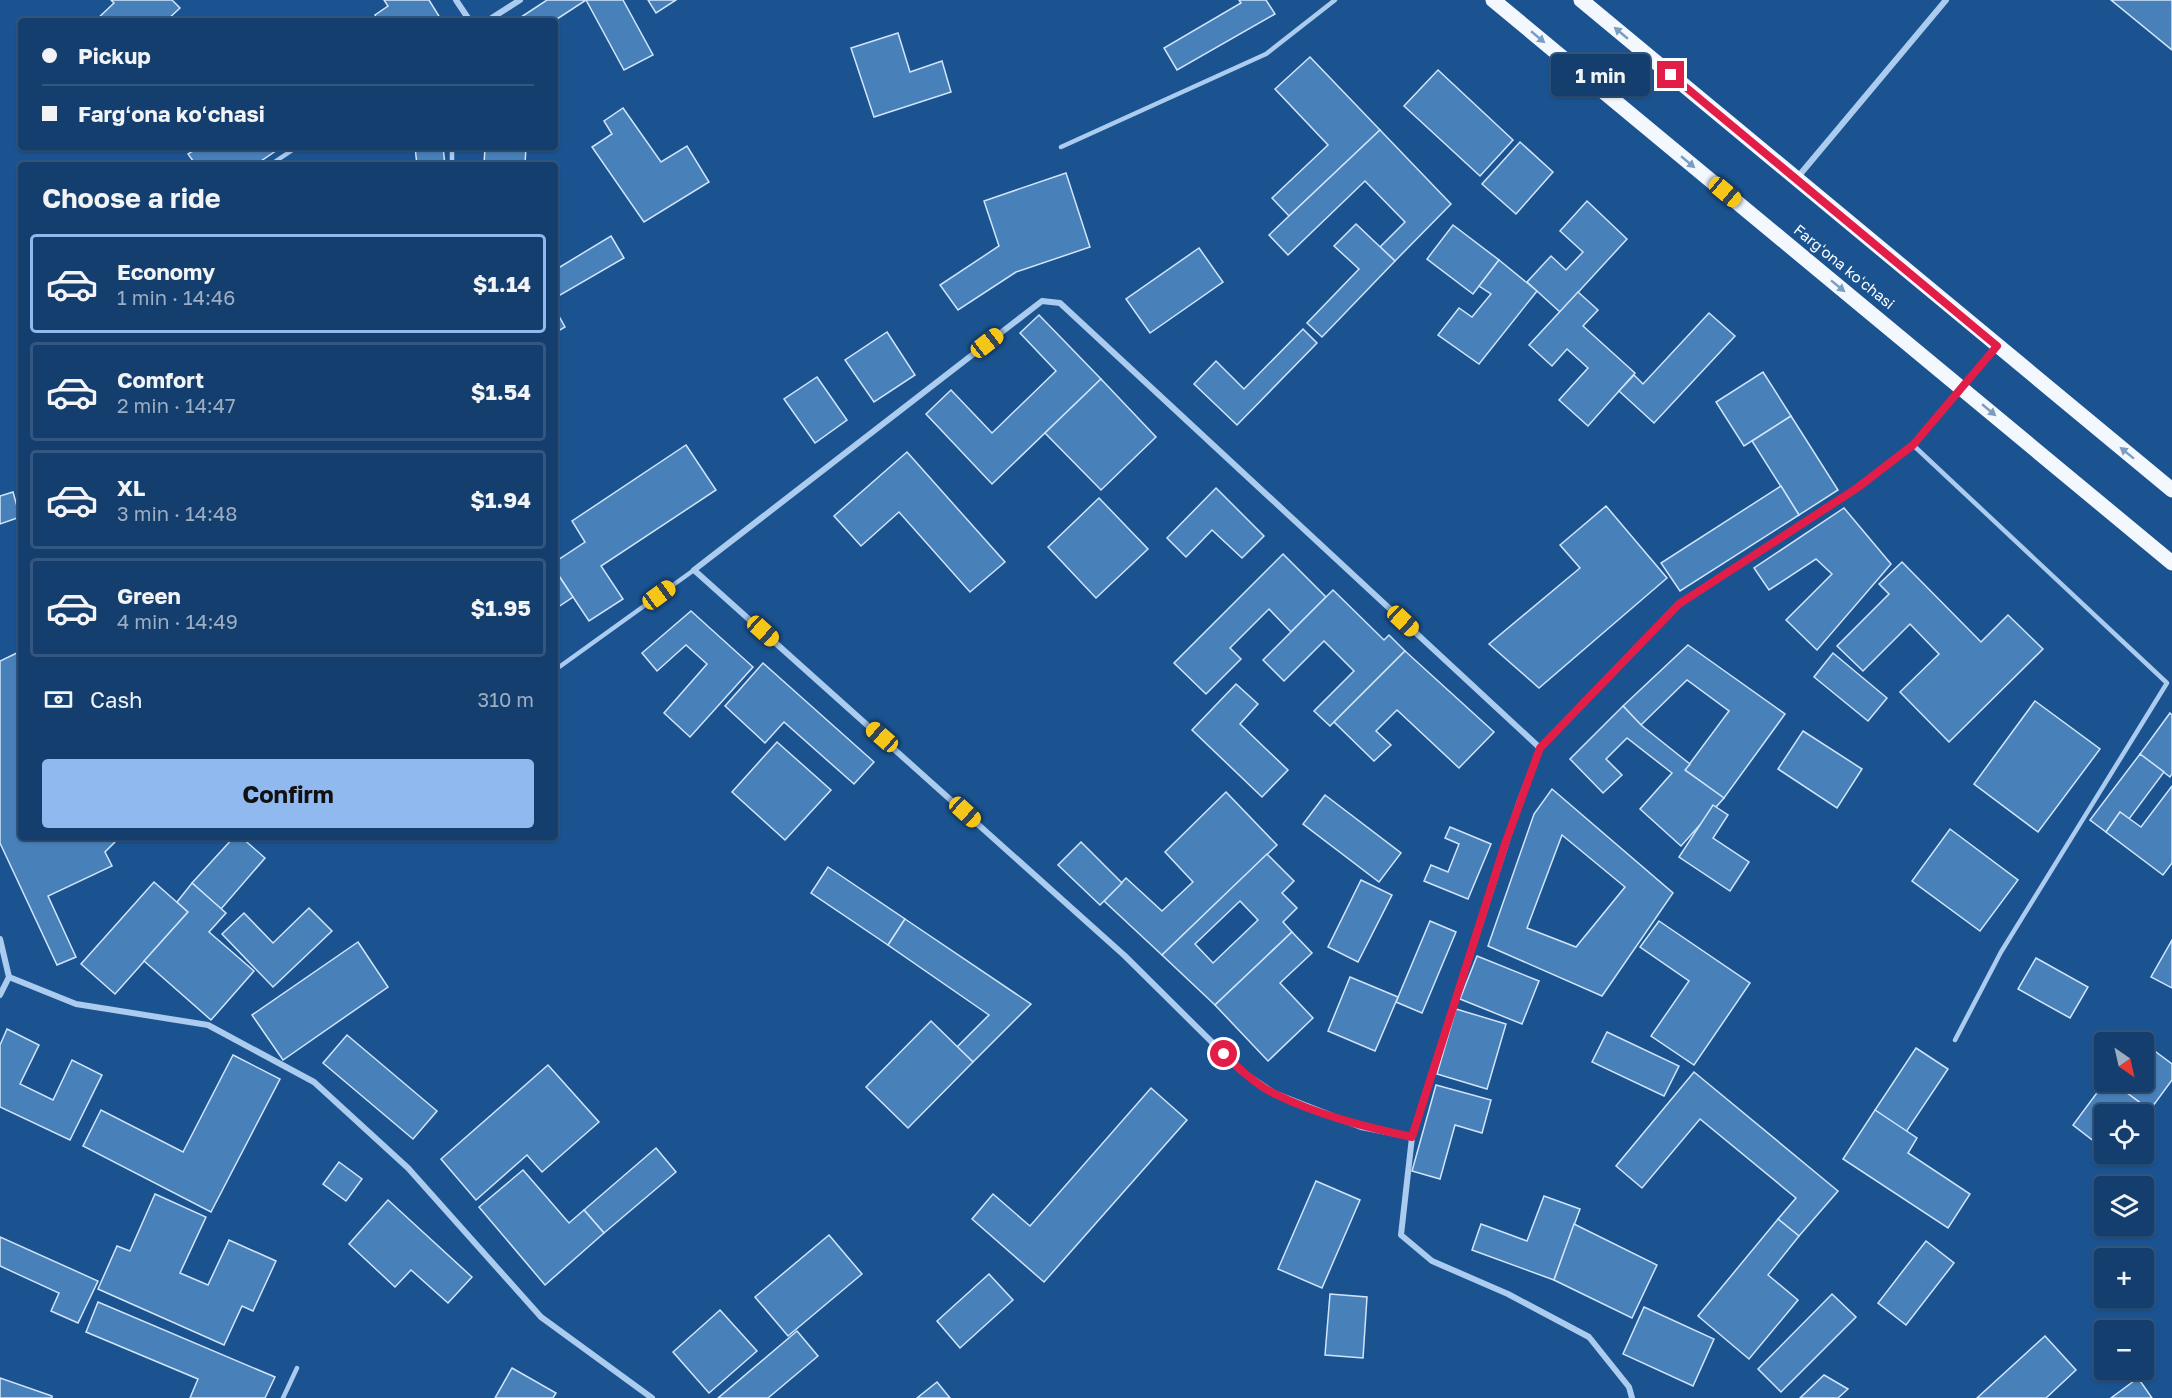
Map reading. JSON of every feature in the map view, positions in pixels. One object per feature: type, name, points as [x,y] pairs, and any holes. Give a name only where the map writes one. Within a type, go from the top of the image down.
[{"type":"main road","name":"Fargʻona koʻchasi","points":[[1493,0],[2172,562]]},
{"type":"main road","points":[[1581,0],[2172,490]]},
{"type":"street","points":[[456,0],[468,18]]},
{"type":"street","points":[[493,18],[520,0]]},
{"type":"street","points":[[1797,179],[1946,0]]},
{"type":"street","points":[[1412,1137],[1361,1126],[1274,1094],[1241,1071],[1125,956],[694,570],[1042,301],[1060,303],[1540,748]]},
{"type":"street","points":[[1632,1398],[1629,1387],[1589,1337],[1508,1294],[1432,1262],[1401,1235],[1412,1137],[1507,837],[1540,748],[1679,604],[1857,488],[1913,445],[1997,346]]},
{"type":"street","points":[[0,939],[9,977],[0,995]]},
{"type":"street","points":[[9,977],[76,1004],[208,1025],[315,1082],[408,1168],[541,1317],[652,1398]]},
{"type":"lane","points":[[1061,147],[1266,54],[1335,0]]},
{"type":"lane","points":[[274,162],[292,150]]},
{"type":"lane","points":[[1913,445],[2172,687]]},
{"type":"lane","points":[[558,668],[694,570]]},
{"type":"lane","points":[[1955,1040],[2001,952],[2167,683]]},
{"type":"lane","points":[[283,1398],[297,1368]]},
{"type":"building","points":[[111,0],[172,0],[180,8],[169,18],[98,18],[114,3]]},
{"type":"building","points":[[384,0],[429,0],[440,18],[376,18],[375,15],[388,6]]},
{"type":"building","points":[[547,0],[586,0],[558,18],[520,18]]},
{"type":"building","points":[[586,0],[623,0],[653,55],[624,70]]},
{"type":"building","points":[[648,0],[676,0],[656,13]]},
{"type":"building","points":[[1239,0],[1266,0],[1275,14],[1177,70],[1164,48],[1241,3]]},
{"type":"building","points":[[2111,0],[2172,0],[2172,50]]},
{"type":"building","points":[[898,33],[910,72],[942,61],[951,92],[874,117],[851,48]]},
{"type":"building","points":[[1310,57],[1380,130],[1289,216],[1272,198],[1328,145],[1275,89]]},
{"type":"building","points":[[1438,70],[1513,140],[1480,176],[1404,106]]},
{"type":"building","points":[[623,108],[661,162],[687,146],[709,182],[644,222],[592,147],[612,134],[604,121]]},
{"type":"building","points":[[1380,130],[1451,204],[1395,261],[1380,247],[1405,222],[1365,181],[1288,255],[1269,235]]},
{"type":"building","points":[[1520,142],[1553,172],[1516,214],[1482,184]]},
{"type":"building","points":[[194,150],[277,150],[259,162],[194,162],[188,154]]},
{"type":"building","points":[[415,150],[443,150],[445,162],[417,162]]},
{"type":"building","points":[[485,150],[526,150],[525,162],[484,162]]},
{"type":"building","points":[[1066,173],[1090,247],[1016,272],[958,310],[940,285],[999,246],[984,201]]},
{"type":"building","points":[[1587,201],[1627,239],[1560,312],[1527,282],[1551,256],[1566,270],[1583,252],[1560,231]]},
{"type":"building","points":[[1356,224],[1395,261],[1322,337],[1307,323],[1359,269],[1334,246]]},
{"type":"building","points":[[1453,225],[1499,260],[1473,294],[1427,259]]},
{"type":"building","points":[[611,236],[624,258],[558,296],[558,268]]},
{"type":"building","points":[[1199,248],[1223,282],[1150,333],[1126,299]]},
{"type":"building","points":[[1499,260],[1537,291],[1479,364],[1438,335],[1459,308],[1472,317],[1491,294],[1479,286]]},
{"type":"building","points":[[1578,292],[1598,310],[1583,326],[1635,373],[1588,426],[1559,400],[1588,368],[1567,349],[1552,366],[1529,345]]},
{"type":"building","points":[[1709,313],[1735,336],[1654,423],[1619,391],[1634,375],[1643,384]]},
{"type":"building","points":[[558,314],[565,327],[558,331]]},
{"type":"building","points":[[1039,315],[1101,379],[992,484],[926,414],[951,390],[992,433],[1056,371],[1020,333]]},
{"type":"building","points":[[1303,329],[1317,343],[1237,425],[1194,384],[1216,361],[1244,389]]},
{"type":"building","points":[[887,332],[915,375],[874,402],[845,360]]},
{"type":"building","points":[[1763,372],[1791,416],[1744,446],[1716,402]]},
{"type":"building","points":[[817,377],[847,420],[815,443],[784,399]]},
{"type":"building","points":[[1101,379],[1156,437],[1101,490],[1045,433]]},
{"type":"building","points":[[1791,416],[1838,490],[1799,515],[1752,441]]},
{"type":"building","points":[[686,445],[716,490],[601,566],[623,599],[589,621],[558,574],[558,560],[585,542],[572,521]]},
{"type":"building","points":[[907,452],[1005,562],[970,592],[899,512],[861,546],[834,516]]},
{"type":"building","points":[[1781,486],[1799,515],[1680,591],[1661,563]]},
{"type":"building","points":[[1216,488],[1264,536],[1242,558],[1212,530],[1186,557],[1167,538]]},
{"type":"building","points":[[13,492],[18,518],[0,524],[0,496]]},
{"type":"building","points":[[1099,498],[1148,549],[1096,598],[1048,547]]},
{"type":"building","points":[[1606,506],[1667,578],[1539,688],[1489,644],[1580,568],[1560,545]]},
{"type":"building","points":[[1844,508],[1891,564],[1817,650],[1786,620],[1832,574],[1816,559],[1769,590],[1754,568]]},
{"type":"building","points":[[1283,554],[1326,597],[1291,632],[1269,609],[1230,648],[1241,659],[1206,694],[1174,663]]},
{"type":"building","points":[[1902,562],[1981,642],[2008,615],[2043,649],[1949,742],[1900,692],[1939,654],[1910,624],[1863,671],[1837,646],[1889,594],[1879,584]]},
{"type":"building","points":[[558,574],[573,597],[558,607]]},
{"type":"building","points":[[1333,590],[1384,640],[1389,635],[1405,651],[1330,726],[1314,711],[1354,671],[1324,641],[1284,681],[1263,660]]},
{"type":"building","points":[[691,611],[753,667],[690,737],[664,713],[707,664],[686,645],[657,671],[642,653]]},
{"type":"building","points":[[1688,645],[1785,714],[1724,798],[1685,770],[1729,711],[1687,680],[1641,725],[1623,706]]},
{"type":"building","points":[[1405,651],[1494,732],[1459,768],[1397,710],[1376,731],[1391,745],[1374,761],[1334,722]]},
{"type":"building","points":[[18,652],[18,840],[117,840],[105,852],[112,866],[48,896],[76,957],[57,965],[0,843],[0,661]]},
{"type":"building","points":[[1833,653],[1887,698],[1868,721],[1814,677]]},
{"type":"building","points":[[763,663],[874,762],[854,784],[784,722],[765,743],[725,706]]},
{"type":"building","points":[[1236,684],[1258,704],[1240,724],[1288,770],[1262,797],[1192,730]]},
{"type":"building","points":[[2035,701],[2100,749],[2038,832],[1974,784]]},
{"type":"building","points":[[1623,706],[1641,725],[1690,764],[1685,770],[1724,798],[1681,846],[1640,809],[1672,773],[1627,738],[1606,759],[1622,775],[1603,793],[1570,759]]},
{"type":"building","points":[[2170,713],[2172,715],[2172,774],[2170,777],[2140,754]]},
{"type":"building","points":[[1803,731],[1862,769],[1837,808],[1778,769]]},
{"type":"building","points":[[777,742],[831,790],[785,840],[732,792]]},
{"type":"building","points":[[2140,754],[2164,772],[2129,819],[2120,812],[2106,832],[2090,820]]},
{"type":"building","points":[[2172,786],[2172,863],[2163,875],[2106,832],[2120,812],[2141,827]]},
{"type":"building","points":[[1552,789],[1673,893],[1602,996],[1488,946],[1534,814]],"holes":[[[1562,835],[1625,887],[1576,947],[1527,928]]]},
{"type":"building","points":[[1226,792],[1277,845],[1162,955],[1104,901],[1126,878],[1162,911],[1193,882],[1165,852]]},
{"type":"building","points":[[1325,795],[1401,853],[1379,882],[1303,824]]},
{"type":"building","points":[[1713,805],[1728,815],[1713,838],[1749,862],[1730,891],[1679,857]]},
{"type":"building","points":[[1450,827],[1491,844],[1468,899],[1424,881],[1431,865],[1448,872],[1459,844],[1445,838]]},
{"type":"building","points":[[1950,829],[2018,880],[1980,931],[1912,881]]},
{"type":"building","points":[[231,840],[244,840],[265,858],[221,909],[192,883]]},
{"type":"building","points":[[1081,842],[1122,883],[1100,905],[1058,865]]},
{"type":"building","points":[[1267,854],[1294,881],[1282,893],[1297,908],[1283,922],[1292,932],[1215,1005],[1162,955]],"holes":[[[1240,901],[1258,920],[1213,963],[1195,944]]]},
{"type":"building","points":[[828,867],[905,919],[888,945],[811,893]]},
{"type":"building","points":[[1361,880],[1392,895],[1358,962],[1328,947]]},
{"type":"building","points":[[154,882],[188,912],[115,994],[81,964]]},
{"type":"building","points":[[192,883],[226,913],[209,932],[254,971],[211,1020],[144,961],[188,912],[177,902]]},
{"type":"building","points":[[309,908],[332,931],[273,987],[222,934],[244,913],[273,943]]},
{"type":"building","points":[[905,919],[1031,1004],[973,1062],[957,1047],[989,1015],[888,945]]},
{"type":"building","points":[[1430,921],[1456,932],[1422,1013],[1396,1002]]},
{"type":"building","points":[[1659,921],[1750,983],[1694,1065],[1651,1036],[1689,981],[1640,947]]},
{"type":"building","points":[[1292,932],[1312,953],[1280,983],[1313,1018],[1268,1061],[1215,1005]]},
{"type":"building","points":[[2172,940],[2172,988],[2151,977]]},
{"type":"building","points":[[358,942],[388,987],[283,1060],[252,1015]]},
{"type":"building","points":[[1477,956],[1539,981],[1522,1024],[1460,999]]},
{"type":"building","points":[[2036,958],[2088,987],[2070,1018],[2018,989]]},
{"type":"building","points":[[1350,977],[1398,997],[1375,1051],[1328,1031]]},
{"type":"building","points":[[1456,1009],[1506,1024],[1487,1089],[1437,1074]]},
{"type":"building","points":[[931,1021],[973,1062],[908,1128],[866,1087]]},
{"type":"building","points":[[7,1029],[39,1045],[20,1084],[53,1100],[72,1060],[102,1075],[70,1140],[0,1107],[0,1045]]},
{"type":"building","points":[[1607,1032],[1679,1066],[1664,1096],[1592,1062]]},
{"type":"building","points":[[347,1035],[437,1111],[413,1139],[323,1063]]},
{"type":"building","points":[[1916,1048],[1948,1069],[1906,1132],[1875,1110]]},
{"type":"building","points":[[2154,1050],[2172,1064],[2172,1080],[2154,1105],[2142,1104],[2126,1092],[2154,1092]]},
{"type":"building","points":[[233,1055],[280,1079],[211,1212],[83,1146],[101,1110],[183,1152]]},
{"type":"building","points":[[548,1065],[599,1122],[542,1172],[527,1155],[476,1200],[441,1159]]},
{"type":"building","points":[[1694,1072],[1838,1191],[1799,1236],[1778,1219],[1796,1198],[1700,1119],[1642,1188],[1616,1166]]},
{"type":"building","points":[[1436,1085],[1491,1100],[1482,1133],[1455,1125],[1440,1179],[1412,1171]]},
{"type":"building","points":[[1151,1088],[1187,1120],[1044,1282],[972,1219],[993,1194],[1030,1226]]},
{"type":"building","points":[[2098,1092],[2126,1092],[2142,1104],[2094,1104],[2094,1141],[2073,1125]]},
{"type":"building","points":[[1875,1110],[1917,1138],[1908,1153],[1970,1194],[1948,1228],[1843,1159]]},
{"type":"building","points":[[656,1148],[676,1172],[604,1233],[584,1210]]},
{"type":"building","points":[[339,1162],[362,1179],[346,1201],[323,1184]]},
{"type":"building","points":[[523,1170],[569,1223],[584,1210],[604,1233],[545,1285],[479,1207]]},
{"type":"building","points":[[1316,1181],[1360,1200],[1322,1288],[1278,1269]]},
{"type":"building","points":[[155,1194],[206,1217],[180,1273],[208,1285],[229,1240],[276,1261],[253,1311],[242,1306],[224,1345],[98,1289],[117,1246],[130,1251]]},
{"type":"building","points":[[1544,1196],[1580,1209],[1554,1280],[1472,1250],[1481,1224],[1527,1241]]},
{"type":"building","points":[[388,1200],[472,1277],[448,1303],[411,1270],[395,1287],[349,1244]]},
{"type":"building","points":[[1778,1219],[1799,1236],[1768,1275],[1798,1300],[1749,1359],[1698,1316]]},
{"type":"building","points":[[1574,1224],[1657,1265],[1632,1318],[1554,1280]]},
{"type":"building","points":[[829,1235],[862,1274],[788,1336],[755,1297]]},
{"type":"building","points":[[0,1237],[98,1281],[78,1323],[51,1311],[59,1293],[0,1266]]},
{"type":"building","points":[[1926,1241],[1954,1263],[1906,1325],[1878,1303]]},
{"type":"building","points":[[989,1274],[1013,1300],[960,1348],[937,1321]]},
{"type":"building","points":[[1330,1294],[1367,1297],[1363,1358],[1325,1355]]},
{"type":"building","points":[[1832,1294],[1856,1317],[1781,1392],[1758,1369]]},
{"type":"building","points":[[98,1302],[275,1377],[265,1398],[190,1398],[198,1379],[86,1332]]},
{"type":"building","points":[[1644,1307],[1714,1339],[1693,1386],[1623,1354]]},
{"type":"building","points":[[720,1310],[757,1351],[709,1393],[673,1352]]},
{"type":"building","points":[[797,1331],[818,1356],[768,1398],[718,1398]]},
{"type":"building","points":[[2045,1336],[2076,1370],[2046,1398],[1977,1398]]},
{"type":"building","points":[[512,1368],[556,1393],[553,1398],[495,1398]]},
{"type":"building","points":[[1824,1375],[1848,1389],[1838,1398],[1800,1398]]},
{"type":"building","points":[[0,1378],[52,1396],[52,1398],[0,1398]]},
{"type":"building","points":[[2135,1380],[2139,1380],[2152,1398],[2111,1398]]},
{"type":"building","points":[[937,1382],[950,1398],[917,1398]]},
{"type":"route","points":[[1224,1054],[1241,1071],[1274,1094],[1361,1126],[1412,1137],[1505,844],[1540,748],[1679,604],[1857,488],[1913,445],[1997,346],[1671,75]]}]
